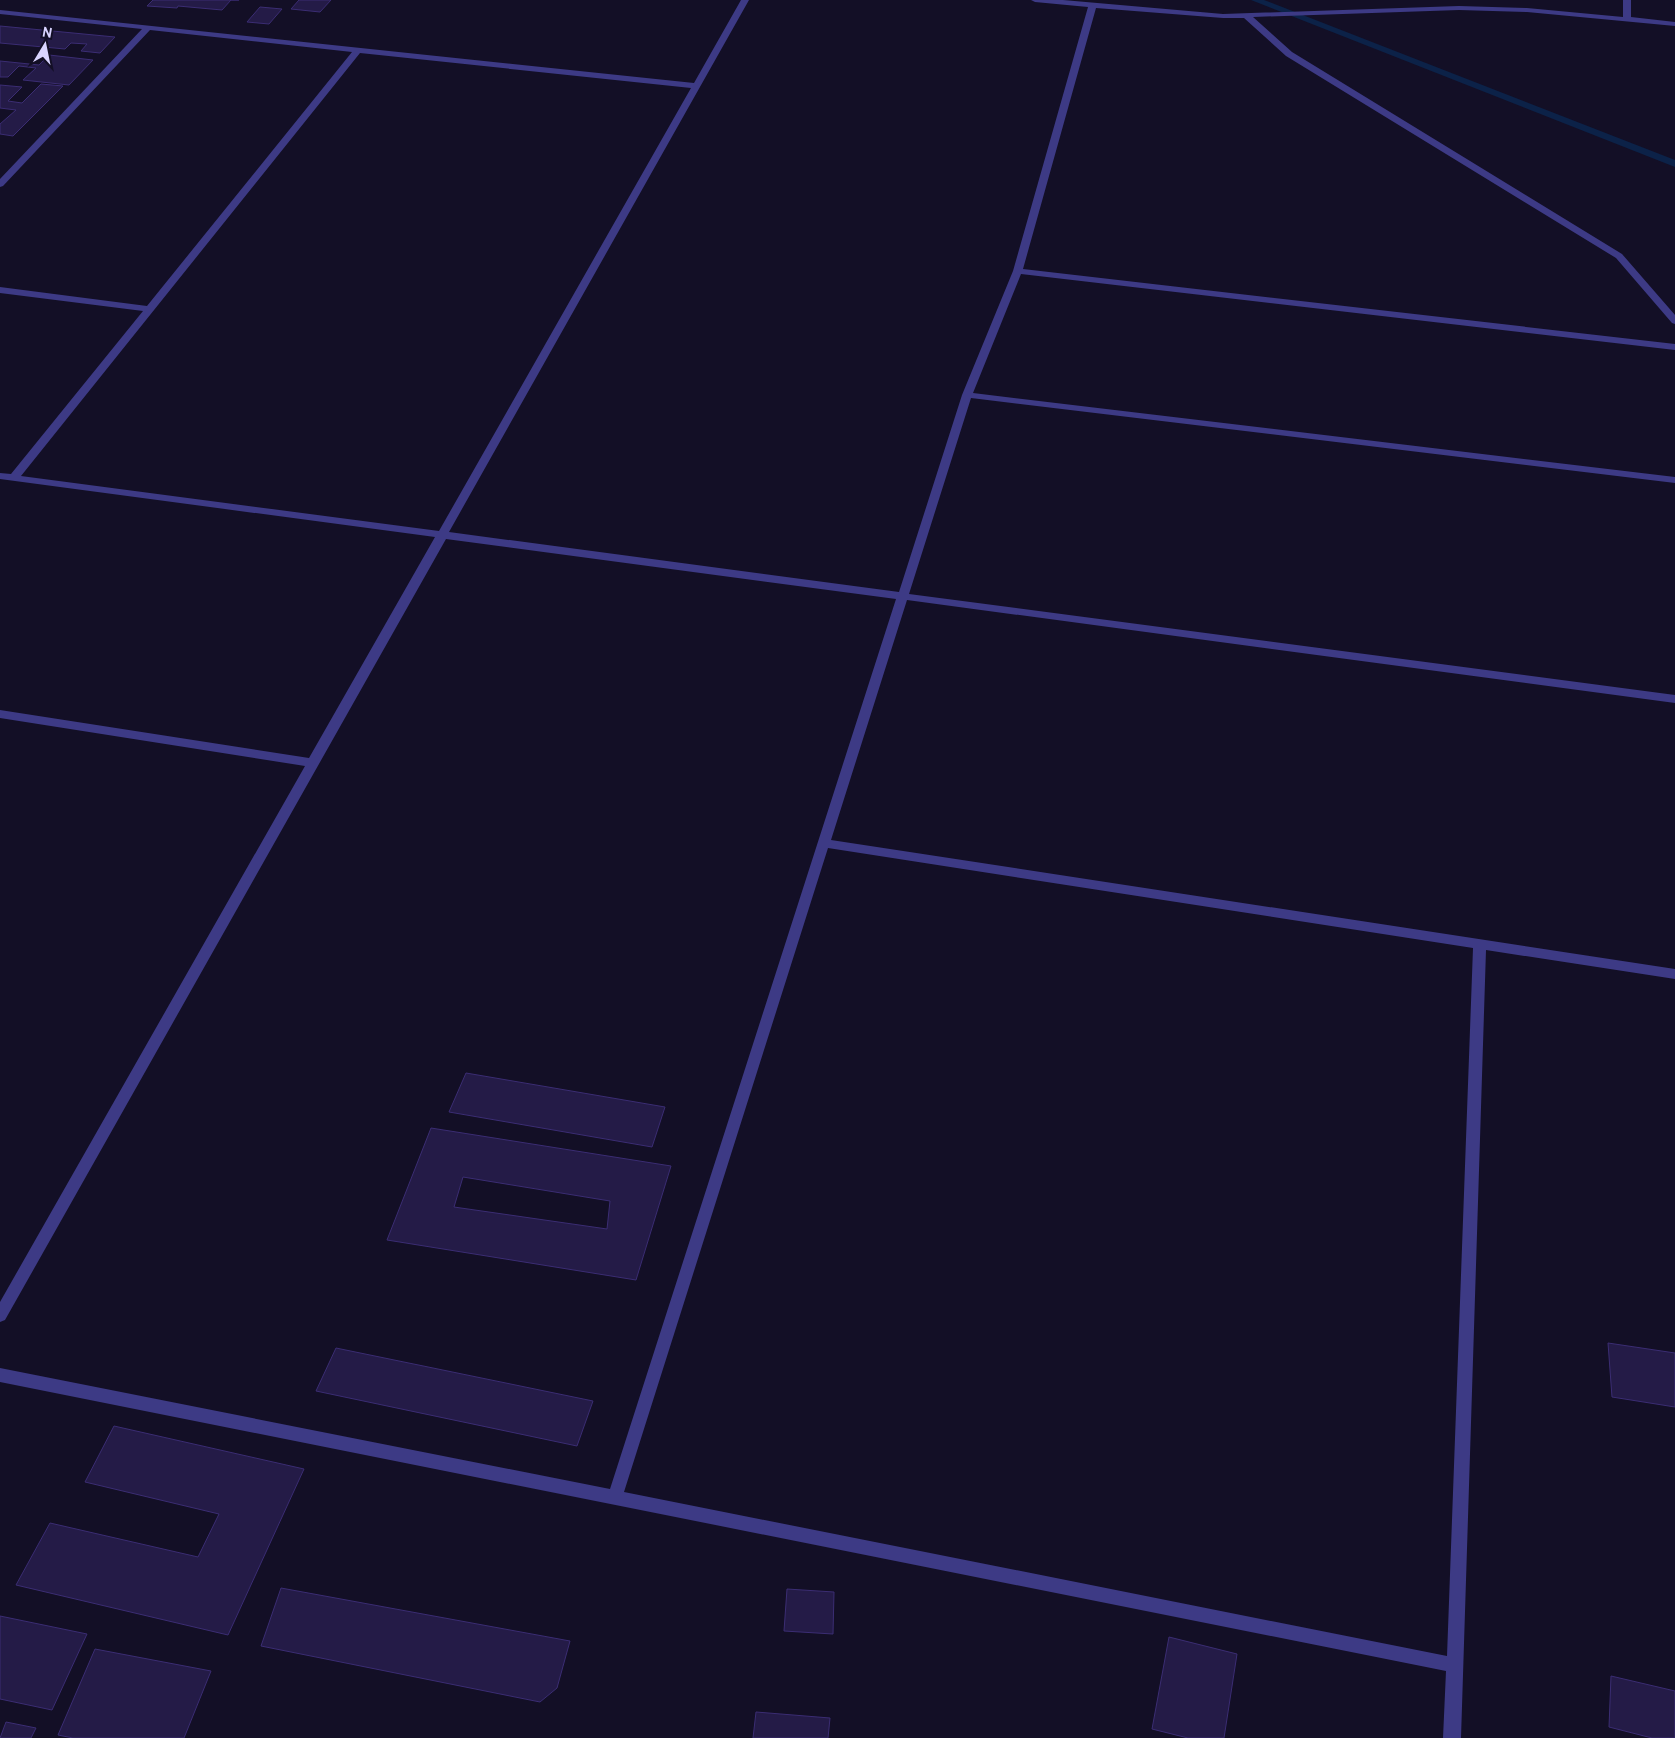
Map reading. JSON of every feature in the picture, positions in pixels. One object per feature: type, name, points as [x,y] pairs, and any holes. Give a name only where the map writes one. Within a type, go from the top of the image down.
[{"type":"street","points":[[0,1316],[745,0]]},
{"type":"street","points":[[1035,0],[1222,16],[1469,8],[1527,10],[1675,24]]},
{"type":"street","points":[[1627,0],[1627,18]]},
{"type":"street","points":[[615,1497],[967,395],[1018,271],[1092,6]]},
{"type":"street","points":[[0,12],[696,86]]},
{"type":"street","points":[[1247,16],[1289,54],[1619,256],[1675,321]]},
{"type":"street","points":[[0,184],[148,28]]},
{"type":"street","points":[[14,478],[151,310],[358,50]]},
{"type":"street","points":[[1018,271],[1675,347]]},
{"type":"street","points":[[0,290],[151,310]]},
{"type":"street","points":[[967,395],[1675,480]]},
{"type":"street","points":[[0,476],[1675,699]]},
{"type":"street","points":[[0,714],[313,762]]},
{"type":"street","points":[[824,843],[1675,974]]},
{"type":"street","points":[[1452,1738],[1480,944]]},
{"type":"street","points":[[0,1375],[1454,1665]]},
{"type":"building","points":[[153,0],[231,0],[222,10],[178,6],[177,8],[147,6]]},
{"type":"building","points":[[299,0],[331,0],[320,12],[291,9]]},
{"type":"building","points":[[260,7],[282,9],[269,24],[247,22]]},
{"type":"building","points":[[0,26],[115,37],[100,53],[81,51],[87,44],[71,43],[65,49],[0,43]]},
{"type":"building","points":[[49,55],[93,60],[69,85],[23,80],[36,68],[19,66],[8,77],[0,77],[0,61],[39,65]]},
{"type":"building","points":[[41,84],[63,86],[13,136],[0,134],[0,124],[16,110],[0,108],[0,85],[22,87],[8,101],[22,103]]},
{"type":"building","points":[[466,1073],[665,1107],[652,1147],[449,1112]]},
{"type":"building","points":[[431,1128],[671,1166],[636,1280],[387,1240]],"holes":[[[463,1177],[610,1201],[607,1229],[454,1207]]]},
{"type":"building","points":[[1608,1343],[1675,1353],[1675,1407],[1612,1397]]},
{"type":"building","points":[[336,1348],[593,1401],[577,1446],[316,1391]]},
{"type":"building","points":[[114,1426],[304,1469],[228,1635],[16,1585],[50,1523],[198,1557],[219,1514],[85,1482]]},
{"type":"building","points":[[281,1588],[570,1641],[557,1688],[540,1702],[261,1646]]},
{"type":"building","points":[[787,1589],[834,1592],[833,1634],[784,1631]]},
{"type":"building","points":[[0,1616],[87,1634],[52,1710],[0,1699]]},
{"type":"building","points":[[1169,1637],[1237,1654],[1224,1738],[1188,1738],[1152,1729]]},
{"type":"building","points":[[95,1649],[211,1671],[184,1738],[73,1738],[58,1735]]},
{"type":"building","points":[[1611,1676],[1675,1691],[1675,1738],[1652,1738],[1609,1727]]},
{"type":"building","points":[[756,1712],[830,1718],[828,1738],[753,1738]]},
{"type":"building","points":[[6,1722],[36,1728],[31,1738],[0,1738]]},
{"type":"waterway","points":[[1256,0],[1675,164]]}]
